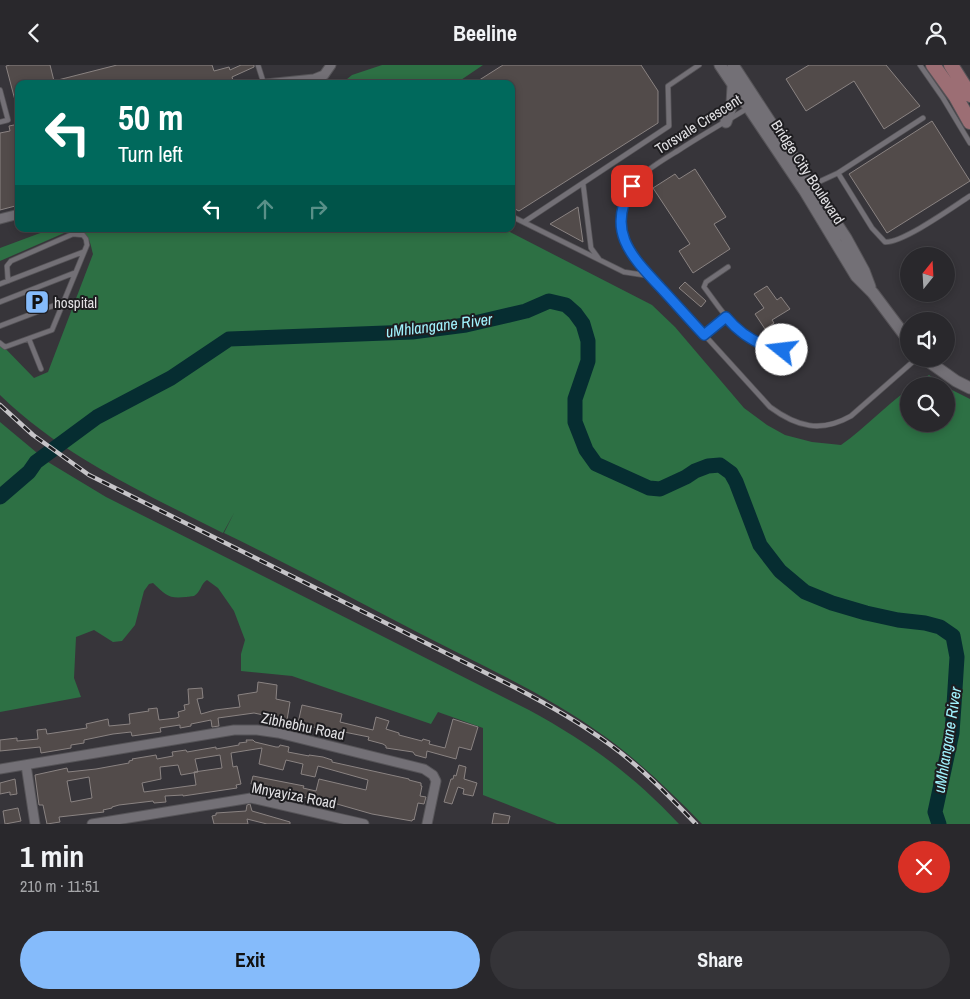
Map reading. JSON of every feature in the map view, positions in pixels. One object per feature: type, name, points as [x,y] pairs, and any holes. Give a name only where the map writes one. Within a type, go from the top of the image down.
[{"type":"main road","points":[[933,65],[956,97],[970,122]]},
{"type":"main road","points":[[952,65],[970,95]]},
{"type":"street","points":[[304,80],[324,75],[331,65]]},
{"type":"street","name":"Bridge City Boulevard","points":[[720,65],[733,86],[753,105]]},
{"type":"street","name":"Bridge City Boulevard","points":[[733,65],[753,105],[808,187],[873,293],[900,329]]},
{"type":"street","points":[[726,121],[732,104],[733,86]]},
{"type":"street","points":[[0,219],[15,215]]},
{"type":"street","points":[[936,367],[970,388]]},
{"type":"street","name":"Zibhebhu Road","points":[[0,769],[234,730],[267,731],[424,769],[433,775],[436,781],[427,824]]},
{"type":"street","points":[[26,765],[34,824]]},
{"type":"street","name":"Mnyayiza Road","points":[[92,824],[131,821],[251,798],[364,824]]},
{"type":"lane","points":[[258,65],[264,80]]},
{"type":"lane","points":[[524,222],[670,126],[668,86],[699,65]]},
{"type":"lane","points":[[920,65],[943,98],[970,143]]},
{"type":"lane","points":[[0,90],[8,120],[0,122]]},
{"type":"lane","name":"Torsvale Crescent","points":[[753,105],[639,177],[630,190],[623,209],[622,231],[630,253],[770,407],[784,418],[797,424],[811,426],[832,424],[851,416],[907,367]]},
{"type":"lane","points":[[808,187],[838,173],[923,118]]},
{"type":"lane","points":[[838,173],[872,228],[885,242],[893,241],[914,231],[970,196]]},
{"type":"lane","points":[[583,183],[590,248],[600,260]]},
{"type":"lane","points":[[515,218],[624,273],[650,276]]},
{"type":"lane","points":[[0,343],[5,347],[52,330],[86,245],[86,239],[83,235],[74,234],[11,261],[7,265],[8,281]]},
{"type":"lane","points":[[0,284],[82,252]]},
{"type":"lane","points":[[728,267],[704,285],[726,317],[734,327],[759,344],[771,349],[792,352]]},
{"type":"lane","points":[[0,302],[74,273]]},
{"type":"lane","points":[[0,326],[63,302]]},
{"type":"lane","points":[[704,335],[726,317]]},
{"type":"lane","points":[[29,339],[41,369]]},
{"type":"green space","points":[[382,65],[483,65],[461,80],[346,80],[352,75]]},
{"type":"green space","points":[[43,232],[66,232],[0,261],[0,248]]},
{"type":"green space","points":[[83,232],[510,232],[652,305],[675,327],[744,408],[767,425],[785,435],[812,442],[841,445],[900,396],[900,432],[955,432],[955,392],[970,399],[970,824],[702,824],[632,758],[585,722],[515,682],[224,533],[234,513],[223,533],[135,488],[78,455],[25,417],[0,395],[0,343],[34,378],[48,372],[93,254],[87,236]]},
{"type":"green space","points":[[0,422],[48,462],[106,497],[551,722],[590,747],[626,774],[679,824],[557,824],[483,795],[483,728],[438,712],[431,724],[292,676],[241,671],[241,654],[245,640],[234,611],[218,588],[207,580],[194,596],[180,597],[171,597],[153,583],[149,584],[144,591],[135,625],[122,641],[113,642],[94,630],[76,637],[74,678],[81,697],[0,712]]},
{"type":"building","points":[[50,65],[54,80],[15,80],[15,100],[6,66]]},
{"type":"building","points":[[117,65],[212,65],[214,71],[229,67],[230,70],[241,65],[254,65],[254,67],[232,77],[233,80],[58,80]]},
{"type":"building","points":[[503,65],[641,65],[658,91],[658,123],[519,211],[515,209],[515,80],[479,80]]},
{"type":"building","points":[[809,65],[886,65],[920,106],[884,129],[854,81],[806,111],[786,79]]},
{"type":"building","points":[[932,121],[970,181],[887,233],[849,174]]},
{"type":"building","points":[[15,125],[15,206],[0,210],[0,133],[10,131],[9,126]]},
{"type":"building","points":[[695,169],[726,217],[714,224],[730,249],[693,273],[679,251],[690,244],[653,188],[675,174],[679,179]]},
{"type":"building","points":[[578,207],[583,242],[550,224]]},
{"type":"building","points":[[685,282],[706,301],[701,307],[679,288]]},
{"type":"building","points":[[767,286],[777,300],[781,297],[790,309],[772,320],[774,323],[765,329],[755,314],[764,308],[754,294]]},
{"type":"building","points":[[258,682],[277,685],[276,699],[290,702],[287,720],[254,713],[218,718],[219,726],[212,727],[211,720],[180,728],[180,725],[160,728],[161,732],[132,736],[131,732],[113,734],[84,740],[84,743],[71,745],[71,748],[41,753],[40,747],[0,751],[0,740],[17,738],[17,741],[38,739],[37,730],[46,729],[47,734],[87,728],[86,724],[108,719],[109,726],[130,724],[129,714],[149,711],[148,709],[157,708],[159,720],[176,718],[179,717],[178,712],[185,710],[184,705],[189,704],[188,689],[202,688],[203,698],[197,699],[201,714],[240,707],[238,695],[257,692]]},
{"type":"building","points":[[302,705],[342,714],[340,722],[373,730],[376,717],[389,721],[386,729],[399,733],[399,735],[422,741],[423,739],[430,741],[429,744],[445,748],[453,719],[478,727],[471,750],[459,747],[456,759],[427,751],[426,758],[415,755],[413,752],[386,748],[383,744],[368,740],[369,737],[339,731],[338,735],[298,723]]},
{"type":"building","points":[[246,740],[253,740],[276,747],[280,745],[289,747],[288,752],[323,757],[332,760],[332,762],[421,783],[420,796],[426,797],[424,804],[418,803],[414,820],[412,821],[372,814],[263,785],[263,787],[251,784],[253,776],[304,786],[303,788],[316,791],[319,779],[366,790],[368,780],[318,766],[315,777],[301,774],[303,764],[286,760],[283,770],[259,764],[262,748],[231,753],[233,767],[237,766],[241,784],[236,785],[237,788],[183,796],[165,796],[166,802],[154,803],[153,801],[119,805],[103,810],[104,812],[59,817],[60,822],[47,824],[43,805],[39,805],[35,775],[67,768],[68,772],[96,769],[129,763],[132,759],[156,755],[157,759],[173,756],[172,752],[186,750],[187,752],[216,747],[216,749],[247,742]],"holes":[[[220,755],[222,768],[198,771],[195,759]],[[178,765],[181,775],[194,773],[196,785],[144,792],[142,783],[161,779],[160,767]],[[89,777],[92,798],[71,802],[67,781]]]},
{"type":"building","points":[[459,765],[466,767],[464,779],[477,783],[473,796],[463,794],[464,789],[458,787],[452,804],[444,802],[451,779],[453,779],[454,775],[456,776]]},
{"type":"building","points":[[15,779],[17,794],[10,795],[10,792],[0,794],[0,783]]},
{"type":"building","points":[[250,804],[252,811],[290,822],[290,824],[267,824],[247,819],[248,824],[214,824],[212,816],[216,815],[216,813],[246,811],[247,805]]},
{"type":"building","points":[[18,808],[21,821],[5,824],[3,811]]},
{"type":"building","points":[[494,813],[510,816],[508,824],[492,824]]},
{"type":"waterway","name":"uMhlangane River","points":[[0,497],[29,472],[36,462],[97,417],[171,378],[229,339],[412,332],[466,325],[526,311],[549,301],[566,305],[583,324],[588,341],[588,361],[575,399],[575,422],[586,450],[596,464],[649,488],[660,489],[695,471],[708,466],[720,465],[731,473],[736,482],[760,545],[780,571],[805,592],[832,603],[866,613],[940,627],[953,636],[957,657],[952,733],[935,812],[939,824]]},
{"type":"railway","points":[[0,405],[33,435],[89,475],[514,687],[563,714],[598,736],[632,762],[696,824]]},
{"type":"place","name":"hospital","points":[[37,302]]},
{"type":"route","points":[[632,186],[624,202],[621,223],[626,246],[636,261],[704,335],[726,317],[734,327],[747,337],[771,349],[782,350]]}]
